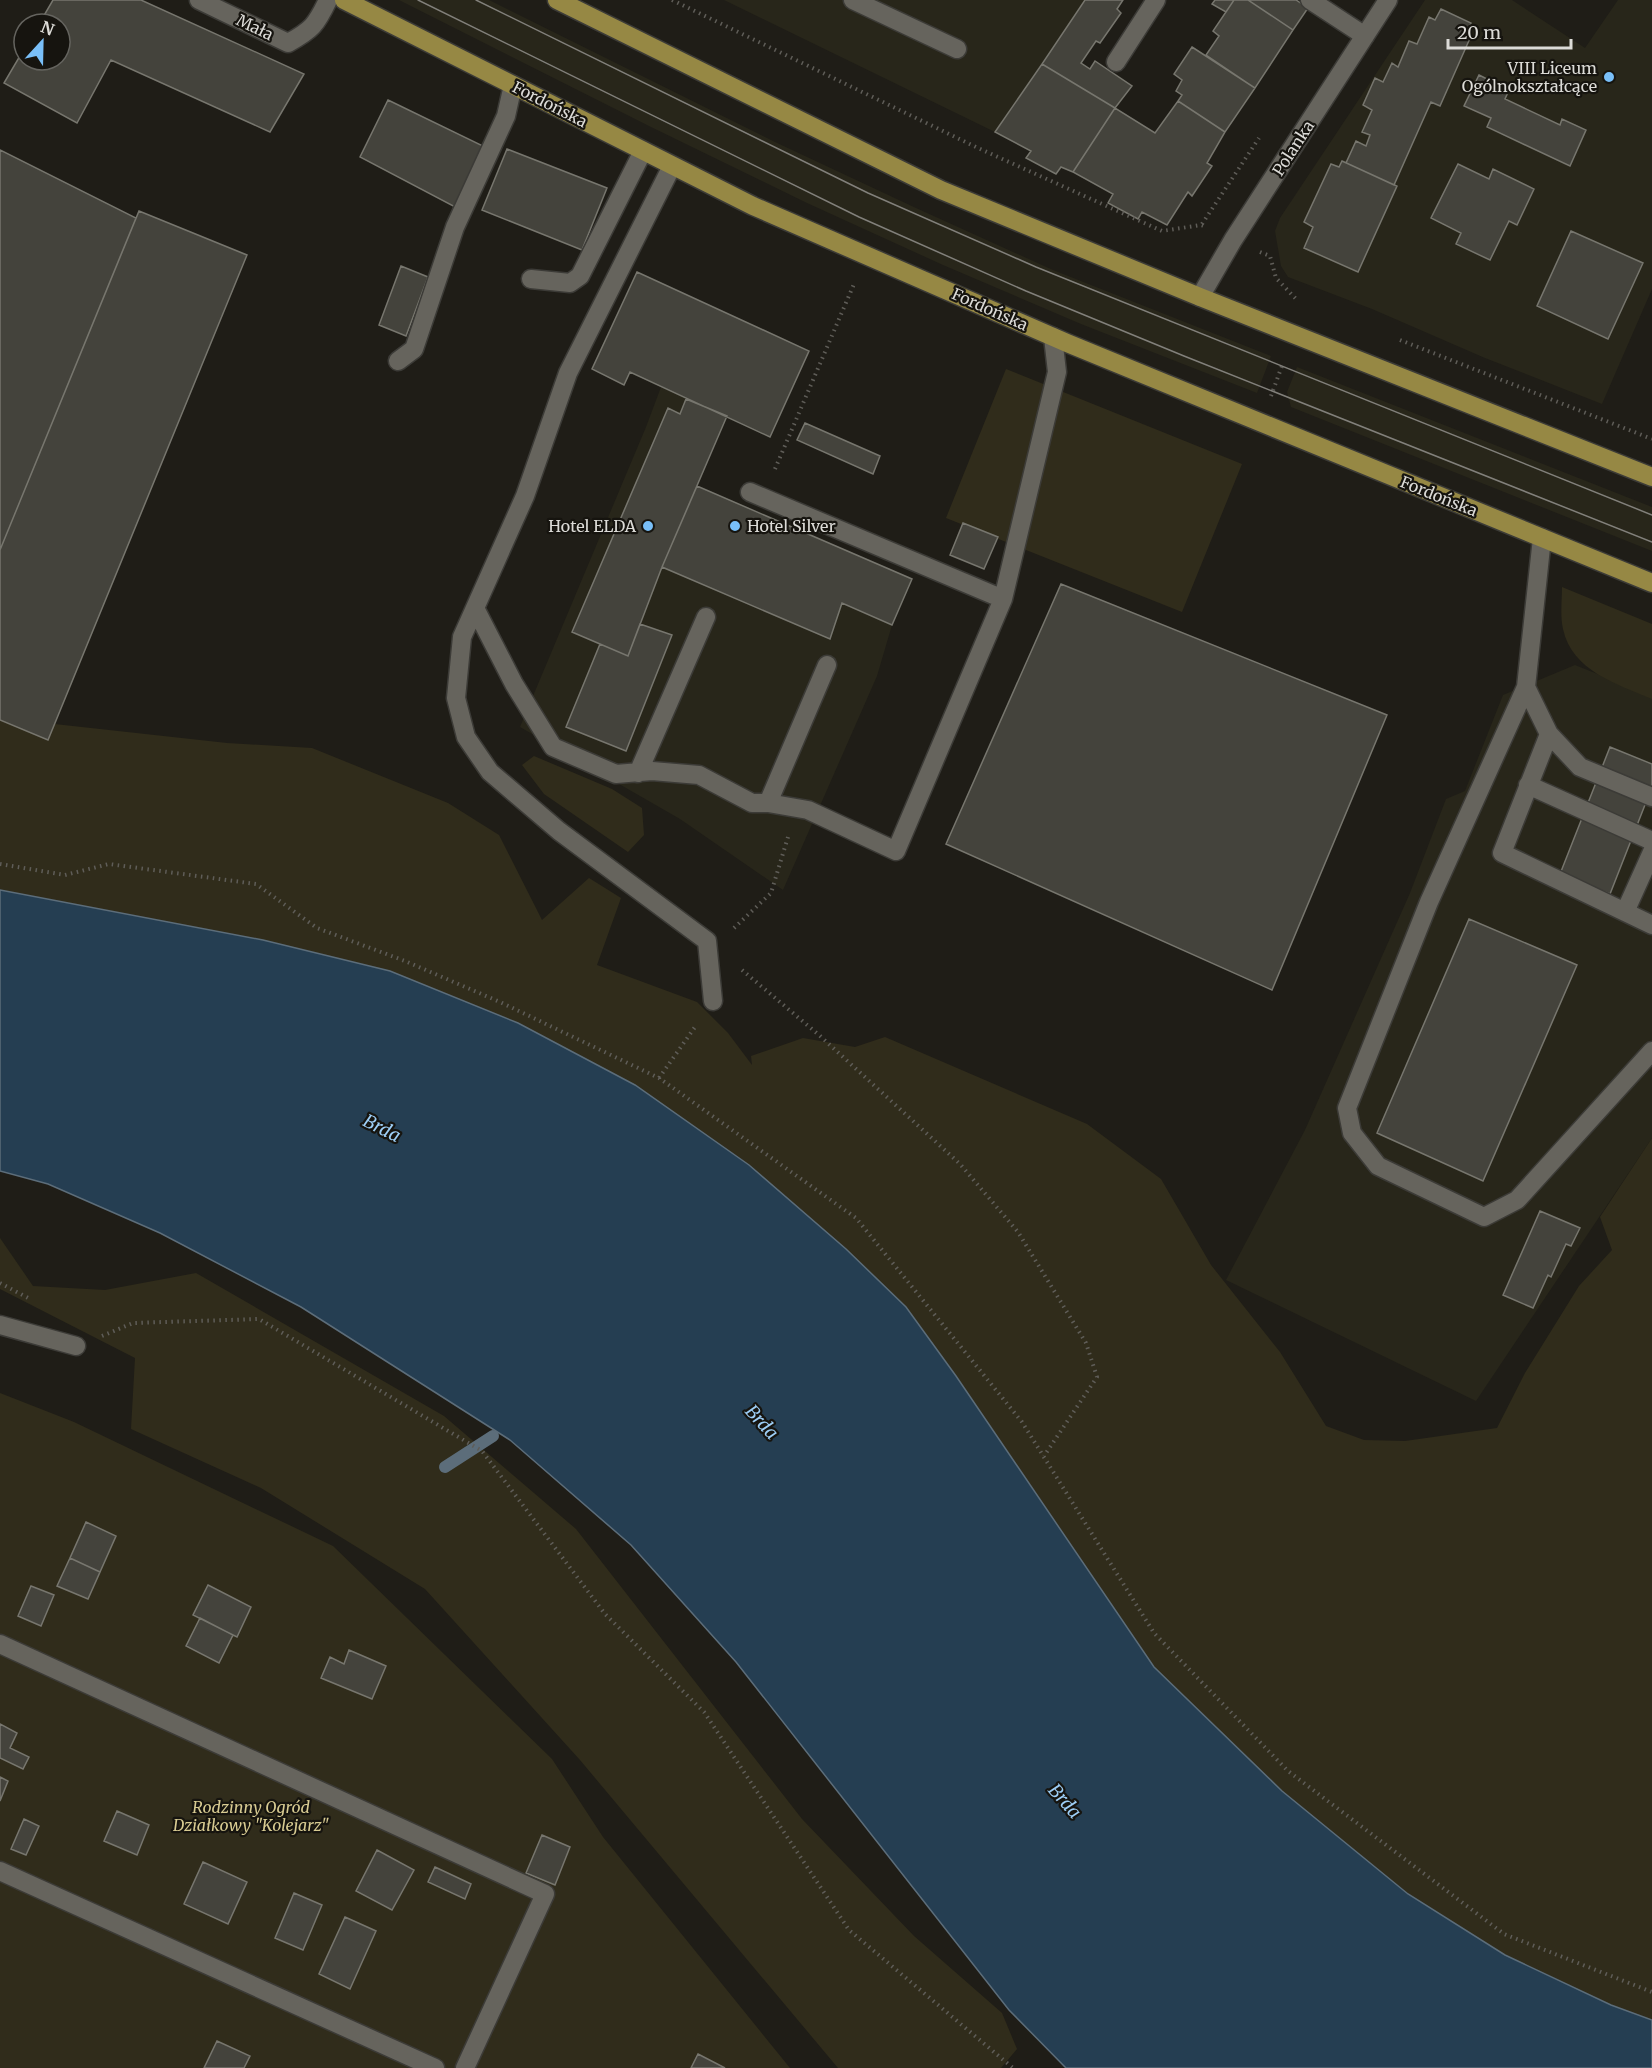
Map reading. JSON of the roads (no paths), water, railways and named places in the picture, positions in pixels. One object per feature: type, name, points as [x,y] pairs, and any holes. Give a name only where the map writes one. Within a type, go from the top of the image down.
[{"type":"main road","name":"Fordońska","points":[[344,0],[753,206],[1053,337],[1652,583]]},
{"type":"main road","points":[[559,0],[941,190],[1200,297],[1652,477]]},
{"type":"street","name":"Mała","points":[[199,0],[288,43],[305,34],[317,22],[328,0]]},
{"type":"street","points":[[853,0],[957,49]]},
{"type":"street","points":[[1116,62],[1156,0]]},
{"type":"street","points":[[1310,0],[1365,36]]},
{"type":"street","name":"Polanka","points":[[1200,297],[1233,240],[1388,0]]},
{"type":"street","points":[[398,361],[414,349],[455,227],[506,116],[513,85]]},
{"type":"street","points":[[531,279],[570,283],[580,276],[643,151]]},
{"type":"street","points":[[672,166],[568,373],[525,496],[462,637],[456,698],[466,738],[490,772],[559,831],[706,941],[713,1001]]},
{"type":"street","points":[[475,608],[514,684],[553,747],[616,774],[652,771],[699,775],[752,803],[768,803],[808,810],[896,851],[1004,599],[1057,372],[1053,337]]},
{"type":"street","points":[[757,495],[1004,599]]},
{"type":"street","points":[[1542,538],[1526,687],[1429,902],[1351,1097],[1347,1108],[1352,1133],[1378,1166],[1484,1217],[1517,1200],[1652,1052]]},
{"type":"street","points":[[638,773],[706,617]]},
{"type":"street","points":[[768,803],[827,665]]},
{"type":"street","points":[[1526,687],[1548,734],[1580,767],[1652,797]]},
{"type":"street","points":[[1548,734],[1502,853],[1652,925]]},
{"type":"street","points":[[1528,785],[1652,841]]},
{"type":"street","points":[[1625,912],[1652,852]]},
{"type":"street","points":[[0,1325],[76,1346]]},
{"type":"street","points":[[0,1644],[545,1894],[465,2068]]},
{"type":"street","points":[[0,1871],[435,2068]]},
{"type":"water","name":"Brda","points":[[0,890],[263,940],[390,971],[518,1023],[635,1085],[749,1165],[846,1249],[906,1307],[956,1376],[1154,1667],[1282,1791],[1408,1894],[1505,1955],[1611,2005],[1652,2020],[1652,2068],[1066,2068],[1009,2010],[736,1662],[631,1545],[510,1440],[301,1307],[160,1233],[48,1184],[0,1171]]},
{"type":"waterway","points":[[445,1467],[493,1436]]},
{"type":"tram line","points":[[418,0],[859,217],[1026,291],[1652,542]]},
{"type":"tram line","points":[[476,0],[868,193],[1036,267],[1652,515]]},
{"type":"place","name":"VIII Liceum Ogólnokształcące","points":[[1609,77]]},
{"type":"place","name":"Hotel ELDA","points":[[648,526]]},
{"type":"place","name":"Hotel Silver","points":[[735,526]]},
{"type":"park label","name":"Rodzinny Ogród Działkowy \"Kolejarz\"","points":[[251,1816]]}]
